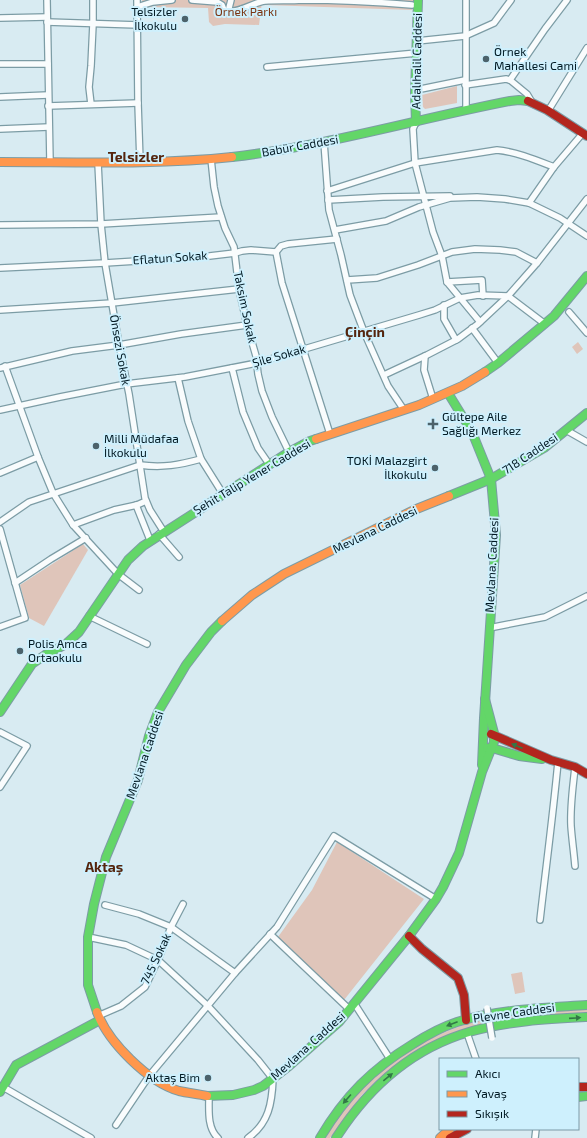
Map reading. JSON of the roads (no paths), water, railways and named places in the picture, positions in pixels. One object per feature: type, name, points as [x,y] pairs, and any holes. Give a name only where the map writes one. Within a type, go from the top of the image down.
[{"type":"street","points":[[47,0],[48,127],[50,162]]},
{"type":"street","points":[[91,104],[88,87],[91,66],[93,0]]},
{"type":"street","points":[[137,0],[140,162]]},
{"type":"street","points":[[137,7],[155,1],[172,0]]},
{"type":"street","points":[[192,0],[222,2],[224,10],[228,12],[236,11],[260,2],[273,0],[415,2]]},
{"type":"street","points":[[228,12],[231,0]]},
{"type":"street","points":[[466,0],[466,110]]},
{"type":"street","points":[[510,80],[566,0]]},
{"type":"street","points":[[418,41],[465,36],[494,23],[509,1]]},
{"type":"street","name":"Adalıhalil Caddesi","points":[[415,2],[418,41],[416,122]]},
{"type":"street","points":[[0,18],[93,24],[138,25]]},
{"type":"street","points":[[548,111],[587,48]]},
{"type":"street","points":[[267,67],[417,53]]},
{"type":"street","points":[[0,64],[48,64]]},
{"type":"street","points":[[416,90],[506,79],[510,80],[527,94],[534,104]]},
{"type":"street","points":[[0,97],[48,95]]},
{"type":"street","name":"Babür Caddesi","points":[[0,162],[98,163],[211,159],[266,152],[324,142],[513,100],[522,100],[534,104],[586,134]]},
{"type":"street","points":[[48,106],[138,103]]},
{"type":"street","points":[[416,122],[413,129],[415,163],[432,232],[442,256],[447,282],[480,322]]},
{"type":"street","points":[[0,129],[48,127]]},
{"type":"street","points":[[529,203],[554,167],[586,134]]},
{"type":"street","points":[[324,142],[329,210],[350,294],[364,332],[388,386],[404,410]]},
{"type":"street","points":[[327,191],[415,163],[497,150],[516,153],[554,167]]},
{"type":"street","name":"Taksim Sokak","points":[[211,159],[214,187],[221,217],[235,253],[239,289],[247,325],[255,351],[259,378],[266,404],[289,452]]},
{"type":"street","name":"Önsezi Sokak","points":[[98,163],[101,224],[105,263],[118,345],[129,394],[146,501],[161,533],[179,557]]},
{"type":"street","points":[[328,200],[423,196],[448,196],[460,198]]},
{"type":"street","points":[[335,230],[386,221],[425,205],[450,198],[477,197],[505,199],[529,203],[568,222],[587,236]]},
{"type":"street","points":[[384,375],[456,340],[480,322],[508,296],[537,263],[587,199]]},
{"type":"street","points":[[0,225],[101,224],[221,217]]},
{"type":"street","points":[[330,434],[282,283],[276,252],[281,246],[288,244],[337,239]]},
{"type":"street","points":[[347,280],[377,278],[452,252],[475,249],[516,252],[537,263]]},
{"type":"street","name":"Eflatun Sokak","points":[[0,268],[201,257],[251,250],[276,252]]},
{"type":"street","name":"Şehit Talip Yener Caddesi","points":[[0,712],[32,664],[71,640],[79,632],[132,555],[150,540],[306,442],[433,399],[448,393],[482,374],[498,363],[544,324],[564,305],[587,276]]},
{"type":"street","points":[[447,282],[482,280],[483,296]]},
{"type":"street","points":[[0,310],[112,303],[239,289]]},
{"type":"street","name":"Şile Sokak","points":[[0,410],[126,384],[178,378],[257,363],[435,310],[460,298],[478,295],[508,296]]},
{"type":"street","points":[[508,296],[544,324]]},
{"type":"street","points":[[444,305],[444,319],[456,340]]},
{"type":"street","points":[[569,312],[587,333]]},
{"type":"street","points":[[139,590],[118,574],[73,524],[53,493],[19,405],[2,367],[72,351],[247,325]]},
{"type":"street","points":[[472,328],[498,363]]},
{"type":"street","points":[[425,356],[424,370],[433,399]]},
{"type":"street","points":[[232,368],[243,412],[258,448],[269,464]]},
{"type":"street","points":[[178,378],[188,421],[202,459],[223,494]]},
{"type":"street","name":"Mevlana. Caddesi","points":[[448,393],[472,432],[491,479],[494,506],[496,535],[489,628],[482,772]]},
{"type":"street","name":"718 Caddesi","points":[[491,479],[544,448],[587,413]]},
{"type":"street","points":[[566,430],[587,442]]},
{"type":"street","points":[[0,473],[38,457]]},
{"type":"street","points":[[0,522],[30,502],[53,493],[140,466],[155,467],[180,465],[202,459]]},
{"type":"street","name":"Mevlana Caddesi","points":[[99,1018],[88,985],[88,937],[91,917],[106,857],[138,780],[146,744],[155,720],[186,665],[211,632],[230,614],[252,595],[295,568],[419,508],[491,479]]},
{"type":"street","points":[[73,524],[114,510],[136,506],[146,501]]},
{"type":"street","points":[[136,506],[150,540]]},
{"type":"street","points":[[0,529],[25,618],[0,627]]},
{"type":"street","points":[[15,584],[51,559],[86,538]]},
{"type":"street","points":[[489,628],[545,617],[587,596]]},
{"type":"street","points":[[89,616],[147,644]]},
{"type":"street","name":"Mevlana. Caddesi","points":[[99,1018],[132,1062],[160,1083],[179,1091],[209,1096],[224,1096],[263,1086],[273,1079],[338,1022],[410,936],[443,887],[459,853],[476,799],[482,772],[492,748],[495,735],[485,698]]},
{"type":"street","points":[[483,731],[555,761],[575,767],[587,774]]},
{"type":"street","points":[[0,732],[26,746],[0,788]]},
{"type":"street","points":[[483,748],[492,748],[519,756],[555,761]]},
{"type":"street","points":[[540,920],[555,761]]},
{"type":"street","points":[[575,767],[571,801],[571,827],[575,866]]},
{"type":"street","points":[[116,1125],[149,1076],[235,973],[277,928],[334,836],[436,899]]},
{"type":"street","name":"745 Sokak","points":[[2,1085],[16,1065],[121,1006],[145,987],[171,927],[183,904]]},
{"type":"street","points":[[106,905],[139,914],[171,927],[235,973]]},
{"type":"street","points":[[270,934],[352,1006],[390,1058]]},
{"type":"street","points":[[410,936],[422,949],[458,978],[464,995],[466,1020]]},
{"type":"street","points":[[88,937],[126,945],[158,960],[208,1006],[258,1060],[273,1079],[272,1098],[268,1115],[256,1132],[248,1138]]},
{"type":"street","name":"Plevne Caddesi","points":[[320,1138],[344,1102],[366,1079],[390,1058],[432,1033],[456,1023],[498,1013],[587,1005]]},
{"type":"street","points":[[487,1008],[492,1038]]},
{"type":"street","name":"Plevne Caddesi","points":[[336,1138],[366,1097],[378,1085],[391,1074],[419,1055],[444,1041],[467,1033],[502,1024],[587,1017]]},
{"type":"street","points":[[467,1033],[476,1058]]},
{"type":"street","points":[[2,1085],[91,1138]]},
{"type":"street","points":[[209,1096],[211,1127],[218,1138]]},
{"type":"street","points":[[440,1138],[449,1130]]},
{"type":"street","points":[[450,1138],[465,1130]]},
{"type":"place","name":"Telsizler İlkokulu","points":[[185,19]]},
{"type":"place","name":"Örnek Mahallesi Cami","points":[[486,59]]},
{"type":"place","name":"Gültepe Aile Sağlığı Merkez","points":[[433,424]]},
{"type":"place","name":"Milli Müdafaa İlkokulu","points":[[96,446]]},
{"type":"place","name":"TOKİ Malazgirt İlkokulu","points":[[435,468]]},
{"type":"place","name":"Polis Amca Ortaokulu","points":[[20,651]]},
{"type":"place","name":"Aktaş Bim","points":[[208,1078]]},
{"type":"district","name":"Telsizler","points":[[136,157]]},
{"type":"district","name":"Çinçin","points":[[365,332]]},
{"type":"district","name":"Aktaş","points":[[104,867]]},
{"type":"park label","name":"Örnek Parkı","points":[[246,12]]}]
